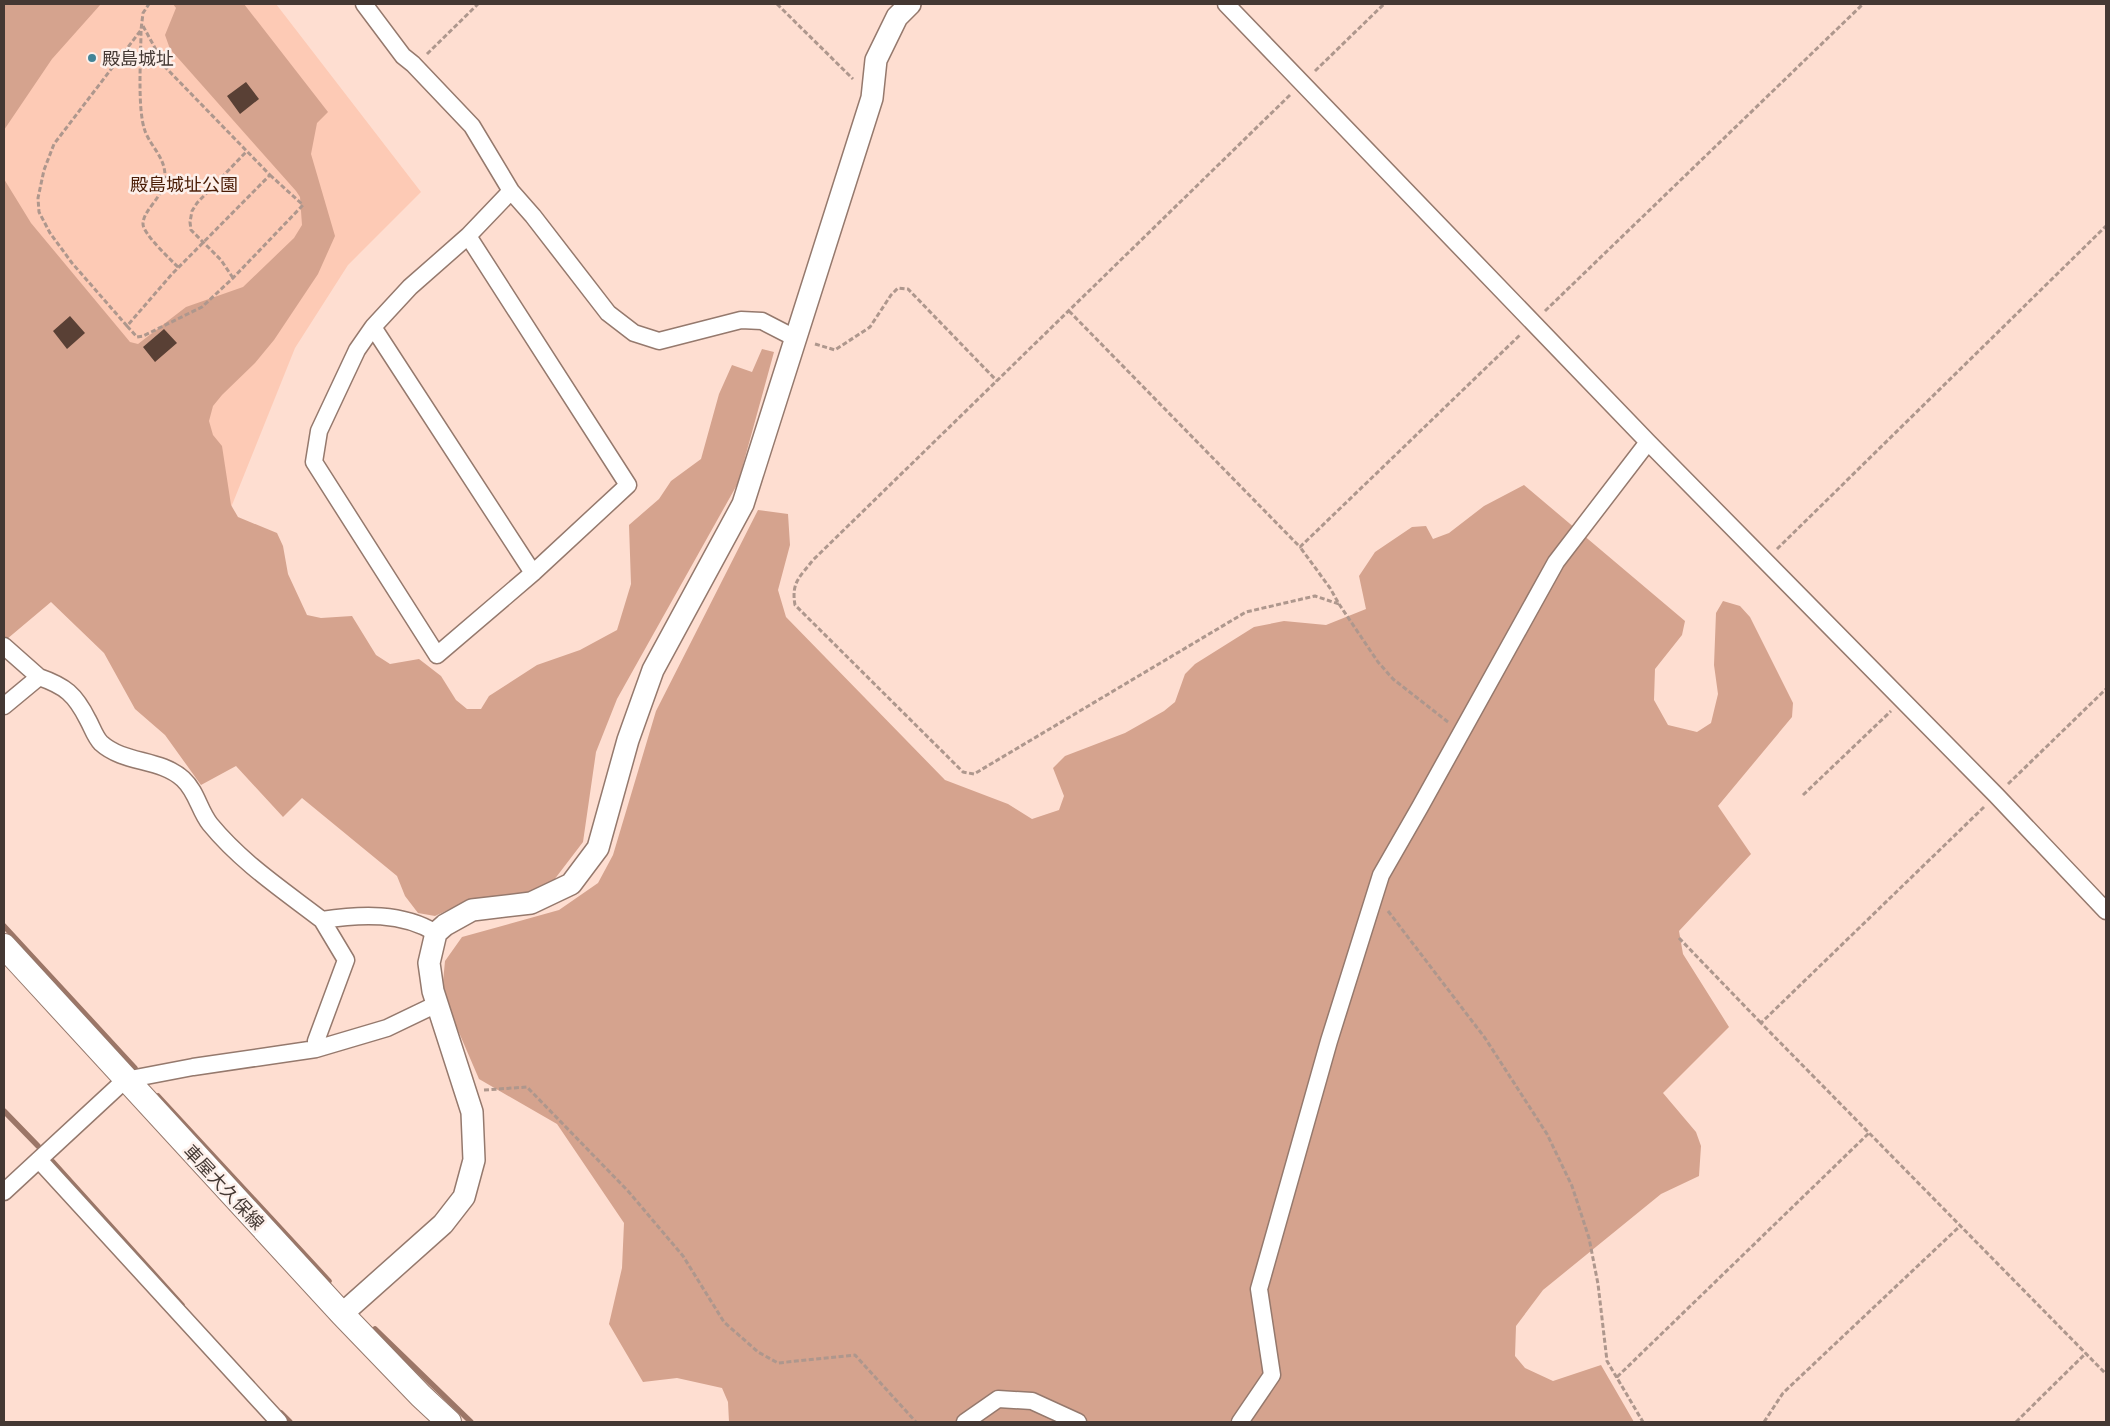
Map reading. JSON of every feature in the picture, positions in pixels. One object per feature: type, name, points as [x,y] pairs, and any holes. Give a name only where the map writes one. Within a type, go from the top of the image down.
[{"type":"main road","name":"車屋大久保線","points":[[4,946],[125,1080],[342,1314],[421,1396],[449,1422]]},
{"type":"street","points":[[364,4],[403,56],[413,64],[472,126],[511,191],[533,216],[608,313],[634,333],[659,341],[741,320],[762,322],[795,338]]},
{"type":"street","points":[[342,1314],[443,1224],[464,1197],[474,1160],[472,1112],[433,991],[429,963],[436,933],[445,925],[472,910],[531,903],[571,884],[598,848],[628,740],[653,670],[743,504],[872,98],[876,60],[897,17],[910,4]]},
{"type":"street","points":[[1226,4],[1648,442],[1996,795],[2106,911]]},
{"type":"street","points":[[468,236],[628,485],[533,573],[437,655],[314,462],[323,424],[357,350],[372,327],[410,286],[468,236],[511,191]]},
{"type":"street","points":[[372,327],[533,573]]},
{"type":"street","points":[[1240,1422],[1272,1375],[1259,1289],[1329,1041],[1381,875],[1556,562],[1648,442]]},
{"type":"street","points":[[4,646],[39,677],[59,684],[71,693],[82,708],[100,742],[112,750],[135,760],[166,767],[184,779],[197,796],[209,823],[253,868],[322,920],[346,960],[316,1042],[316,1049]]},
{"type":"street","points":[[4,706],[39,677]]},
{"type":"street","points":[[322,920],[346,916],[386,916],[420,923],[436,933]]},
{"type":"street","points":[[4,1192],[125,1080],[193,1067],[316,1049],[387,1028],[437,1004]]},
{"type":"street","points":[[39,1160],[280,1422]]},
{"type":"street","points":[[965,1422],[998,1399],[1032,1401],[1078,1422]]},
{"type":"path","points":[[143,26],[166,68],[246,152],[303,205],[233,278],[202,307],[143,336],[137,337],[72,263],[50,233],[39,212],[38,198],[44,170],[54,144],[141,30],[143,26],[143,13],[149,4]]},
{"type":"path","points":[[413,64],[432,50],[478,4]]},
{"type":"path","points":[[777,4],[872,98]]},
{"type":"path","points":[[1339,604],[1316,596],[1246,612],[974,774],[963,772],[795,605],[792,591],[798,579],[813,560],[1384,4]]},
{"type":"path","points":[[1300,547],[1863,4]]},
{"type":"path","points":[[141,30],[142,112],[145,131],[161,158],[165,176],[162,193],[146,216],[143,224],[145,232],[179,268]]},
{"type":"path","points":[[233,278],[221,260],[191,230],[190,222],[192,211],[197,203],[246,152]]},
{"type":"path","points":[[127,326],[179,268],[270,175]]},
{"type":"path","points":[[1766,561],[2106,226]]},
{"type":"path","points":[[795,338],[835,350],[870,327],[891,295],[898,288],[908,289],[997,381]]},
{"type":"path","points":[[1069,311],[1300,547],[1330,588],[1378,662],[1393,679],[1461,732]]},
{"type":"path","points":[[1761,1023],[2106,689]]},
{"type":"path","points":[[1803,795],[1902,700]]},
{"type":"path","points":[[1375,893],[1485,1038],[1547,1134],[1572,1186],[1589,1238],[1598,1284],[1607,1360],[1643,1422]]},
{"type":"path","points":[[1679,938],[2106,1374]]},
{"type":"path","points":[[466,1091],[527,1087],[628,1191],[677,1249],[724,1322],[758,1352],[778,1363],[855,1355],[916,1422]]},
{"type":"path","points":[[1617,1377],[1869,1133]]},
{"type":"path","points":[[1764,1422],[1783,1393],[1960,1226]]},
{"type":"path","points":[[2016,1422],[2086,1354]]},
{"type":"green space","name":"殿島城址公園","points":[[4,4],[276,4],[421,192],[348,265],[295,348],[222,530],[4,286]]},
{"type":"shaded area","points":[[4,4],[101,4],[52,59],[4,130]]},
{"type":"shaded area","points":[[173,4],[244,4],[328,112],[317,123],[311,154],[335,236],[318,274],[274,340],[255,363],[213,406],[209,421],[213,435],[222,446],[231,505],[238,517],[277,533],[283,546],[288,574],[307,615],[321,618],[352,616],[376,655],[390,664],[419,659],[441,676],[456,700],[467,709],[481,709],[489,696],[537,665],[580,650],[617,630],[631,584],[629,525],[659,499],[671,481],[701,459],[719,394],[732,365],[752,372],[762,349],[774,352],[738,483],[617,699],[596,752],[583,842],[554,880],[534,893],[463,903],[435,916],[418,913],[405,896],[397,876],[302,798],[283,817],[236,766],[201,785],[165,735],[135,709],[104,653],[51,602],[7,639],[4,636],[4,179],[31,223],[130,342],[138,344],[186,307],[243,287],[294,238],[302,225],[300,197],[296,191],[170,49],[165,35],[176,8]]},
{"type":"shaded area","points":[[1524,485],[1685,621],[1682,635],[1655,669],[1654,700],[1668,725],[1697,732],[1711,723],[1718,694],[1714,665],[1716,613],[1723,601],[1740,606],[1750,617],[1793,703],[1792,717],[1718,806],[1751,854],[1679,931],[1683,954],[1729,1027],[1663,1093],[1696,1132],[1701,1146],[1699,1176],[1661,1194],[1543,1290],[1516,1326],[1515,1356],[1525,1368],[1553,1381],[1601,1365],[1634,1422],[729,1422],[728,1402],[722,1388],[677,1378],[643,1382],[609,1324],[622,1268],[624,1223],[557,1124],[479,1079],[442,993],[445,961],[462,937],[559,910],[598,883],[613,855],[656,711],[758,510],[788,514],[790,545],[778,590],[786,617],[945,780],[1008,804],[1032,819],[1059,810],[1064,796],[1053,768],[1065,756],[1125,733],[1164,711],[1175,702],[1185,674],[1195,664],[1254,627],[1284,621],[1326,625],[1366,609],[1359,576],[1375,552],[1412,527],[1426,526],[1433,539],[1449,533],[1484,506]]},
{"type":"building","points":[[246,82],[259,99],[240,114],[227,96]]},
{"type":"building","points":[[70,316],[85,333],[67,349],[53,331]]},
{"type":"building","points":[[164,329],[177,343],[155,362],[143,347]]},
{"type":"waterway","points":[[4,926],[135,1068]]},
{"type":"waterway","points":[[158,1096],[329,1281]]},
{"type":"waterway","points":[[4,1111],[38,1146]]},
{"type":"waterway","points":[[53,1162],[182,1305]]},
{"type":"waterway","points":[[375,1329],[471,1422]]},
{"type":"waterway","points":[[281,1413],[290,1422]]},
{"type":"place","name":"殿島城址","points":[[92,58]]}]
